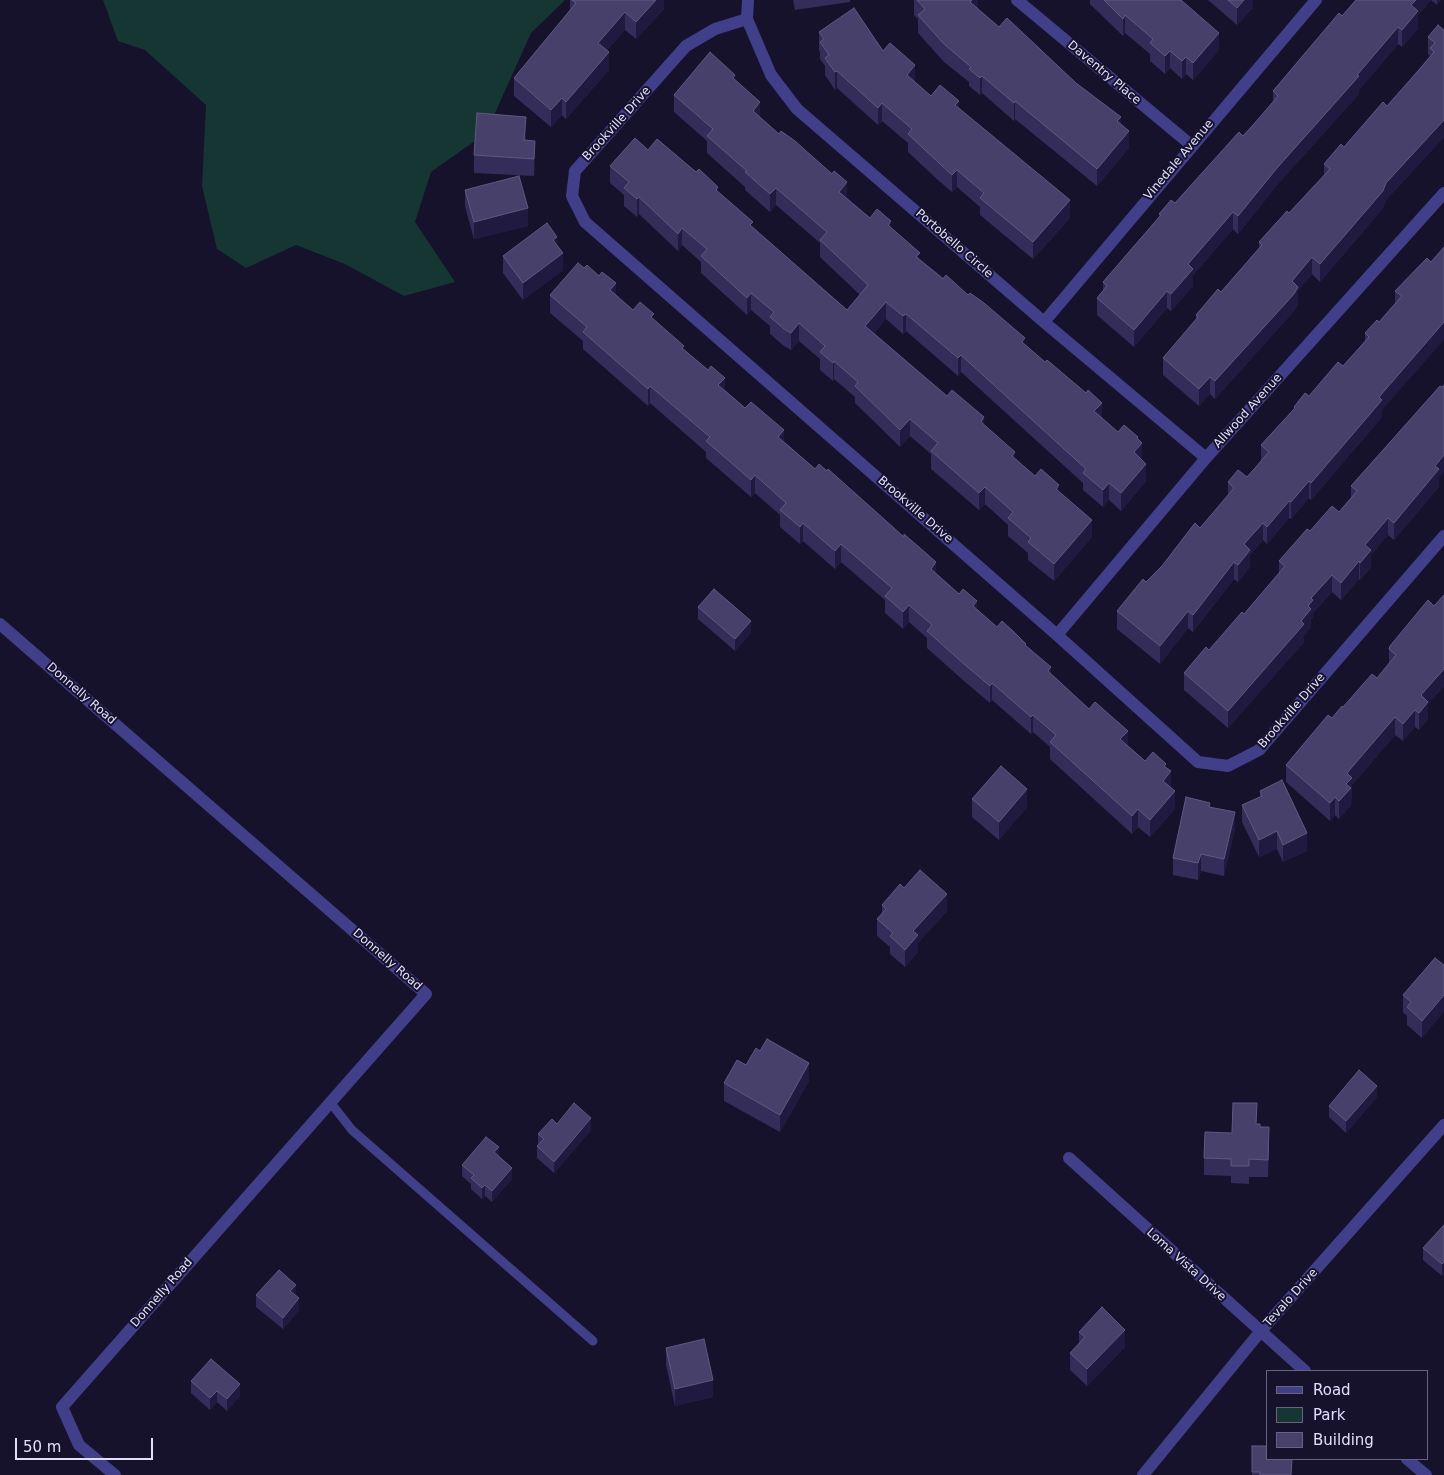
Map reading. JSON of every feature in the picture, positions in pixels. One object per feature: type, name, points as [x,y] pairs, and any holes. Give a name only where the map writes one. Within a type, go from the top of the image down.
[{"type":"street","name":"Portobello Circle","points":[[748,0],[746,19],[770,74],[797,109],[1044,322],[1206,458]]},
{"type":"street","name":"Daventry Place","points":[[1017,0],[1191,146]]},
{"type":"street","name":"Vinedale Avenue","points":[[1044,322],[1316,0]]},
{"type":"street","name":"Brookville Drive","points":[[746,19],[715,29],[686,46],[575,171],[572,196],[585,222],[1057,634],[1198,762],[1228,766],[1259,750],[1444,536]]},
{"type":"street","name":"Allwood Avenue","points":[[1057,634],[1206,458],[1444,193]]},
{"type":"street","name":"Donnelly Road","points":[[0,624],[426,994],[62,1407],[79,1445],[114,1475]]},
{"type":"street","name":"Tevalo Drive","points":[[1142,1475],[1260,1332],[1444,1125]]},
{"type":"street","name":"Loma Vista Drive","points":[[1068,1158],[1304,1370]]},
{"type":"street","points":[[1408,1460],[1426,1475]]},
{"type":"lane","points":[[330,1102],[352,1130],[593,1341]]},
{"type":"green space","points":[[103,0],[565,0],[531,33],[486,133],[431,172],[415,222],[455,282],[404,296],[345,264],[296,245],[246,268],[217,249],[202,186],[206,105],[145,50],[118,41]]},
{"type":"building","points":[[572,0],[656,0],[636,22],[625,12],[598,43],[609,52],[566,102],[562,98],[551,110],[514,78],[576,3]]},
{"type":"building","points":[[917,0],[972,0],[970,2],[999,27],[1007,18],[1076,83],[1121,117],[1117,121],[1129,131],[1097,169],[1015,101],[1014,103],[982,76],[980,78],[969,69],[971,67],[944,44],[918,15],[925,9]]},
{"type":"building","points":[[1104,0],[1181,0],[1219,33],[1193,63],[1186,57],[1182,61],[1170,51],[1165,56],[1150,43],[1153,39],[1125,15],[1123,19]]},
{"type":"building","points":[[1228,0],[1244,0],[1237,8]]},
{"type":"building","points":[[1356,0],[1416,0],[1411,5],[1418,11],[1402,30],[1398,27],[1357,75],[1359,76],[1277,168],[1238,216],[1233,212],[1188,264],[1193,269],[1171,294],[1167,291],[1134,330],[1097,298],[1107,286],[1103,282],[1161,215],[1159,214],[1171,200],[1175,203],[1239,132],[1243,136],[1254,124],[1278,96],[1273,91],[1339,13],[1342,16]]},
{"type":"building","points":[[854,8],[883,51],[890,43],[915,65],[907,75],[931,96],[940,85],[959,101],[955,105],[1070,200],[1033,242],[980,198],[984,193],[957,170],[952,175],[908,134],[912,129],[882,103],[878,108],[837,71],[835,72],[825,58],[829,55],[820,42],[824,39],[819,32]]},
{"type":"building","points":[[1438,25],[1444,30],[1444,120],[1386,183],[1383,191],[1320,264],[1312,257],[1292,281],[1298,287],[1294,294],[1215,381],[1210,377],[1199,389],[1163,358],[1198,317],[1196,315],[1218,289],[1221,292],[1262,245],[1259,242],[1287,211],[1289,213],[1330,169],[1324,164],[1341,144],[1344,147],[1383,102],[1387,106],[1434,52],[1430,48],[1435,43],[1428,37]]},
{"type":"building","points":[[710,52],[735,75],[733,78],[760,102],[753,111],[779,134],[781,131],[832,174],[834,171],[847,182],[839,192],[870,218],[877,209],[891,221],[888,225],[920,253],[916,257],[943,279],[946,275],[968,295],[970,293],[984,303],[1025,338],[1022,342],[1045,362],[1047,360],[1086,393],[1088,390],[1102,403],[1094,411],[1118,432],[1124,425],[1138,437],[1142,443],[1134,452],[1146,464],[1121,493],[1109,483],[1103,490],[1083,473],[1086,469],[961,355],[958,358],[906,314],[903,316],[886,302],[865,326],[947,396],[952,390],[984,417],[981,422],[1015,452],[1012,456],[1035,476],[1041,469],[1059,485],[1056,489],[1092,520],[1054,564],[1028,542],[1031,538],[1008,518],[1013,512],[985,487],[979,493],[931,451],[938,443],[910,419],[900,430],[855,386],[858,382],[834,361],[833,363],[820,352],[825,346],[799,323],[791,333],[784,329],[770,317],[774,312],[751,293],[747,298],[701,256],[707,249],[682,228],[678,234],[639,197],[637,199],[624,188],[629,182],[610,166],[635,138],[648,150],[657,139],[696,172],[699,169],[718,187],[716,190],[753,222],[750,225],[847,310],[868,285],[820,240],[827,232],[776,188],[770,194],[745,172],[747,171],[707,136],[713,129],[674,95]]},
{"type":"building","points":[[477,113],[526,117],[524,140],[535,141],[534,159],[474,155]]},
{"type":"building","points":[[519,176],[528,208],[474,222],[465,190]]},
{"type":"building","points":[[547,223],[557,237],[553,240],[563,253],[523,283],[503,256]]},
{"type":"building","points":[[1444,247],[1444,322],[1379,397],[1382,400],[1311,483],[1309,481],[1291,502],[1289,501],[1267,527],[1263,523],[1244,544],[1250,550],[1238,565],[1234,562],[1193,615],[1188,611],[1160,646],[1117,611],[1143,579],[1146,582],[1162,566],[1195,523],[1200,528],[1234,488],[1228,482],[1238,470],[1247,477],[1269,452],[1261,445],[1295,408],[1305,393],[1309,396],[1338,362],[1343,366],[1369,337],[1365,333],[1377,320],[1379,322],[1402,296],[1395,291],[1427,258],[1431,262]]},
{"type":"building","points":[[578,263],[584,268],[587,265],[599,276],[602,272],[616,283],[610,290],[633,310],[640,302],[654,314],[651,317],[684,346],[682,348],[708,370],[711,366],[725,378],[718,385],[745,408],[751,402],[784,430],[778,437],[815,469],[819,464],[827,471],[828,469],[904,537],[904,534],[936,562],[931,569],[959,594],[963,589],[977,601],[973,606],[997,627],[1002,621],[1025,645],[1051,667],[1048,671],[1089,709],[1095,702],[1128,731],[1120,739],[1145,761],[1153,752],[1166,764],[1164,766],[1171,771],[1163,781],[1175,791],[1150,820],[1138,809],[1132,816],[1050,742],[1056,735],[1033,715],[1031,717],[992,683],[990,686],[964,664],[927,631],[932,625],[909,605],[903,612],[885,596],[892,588],[841,544],[835,551],[803,523],[800,527],[780,510],[786,503],[755,475],[751,480],[706,441],[710,437],[650,386],[648,389],[583,332],[587,327],[550,295]]},
{"type":"building","points":[[1444,385],[1444,455],[1435,466],[1439,469],[1394,523],[1388,518],[1365,545],[1371,550],[1341,583],[1332,575],[1311,598],[1313,600],[1308,606],[1311,609],[1301,621],[1304,624],[1228,711],[1184,673],[1206,647],[1209,650],[1242,612],[1244,614],[1285,566],[1279,561],[1307,529],[1310,531],[1332,506],[1339,512],[1357,491],[1351,486],[1440,386]]},
{"type":"building","points":[[714,589],[751,621],[735,639],[698,607]]},
{"type":"building","points":[[1444,595],[1444,669],[1421,695],[1428,702],[1419,713],[1415,710],[1403,724],[1395,717],[1347,773],[1352,778],[1346,784],[1351,788],[1339,801],[1335,797],[1330,803],[1286,765],[1328,715],[1332,718],[1372,674],[1377,678],[1396,655],[1389,649],[1390,646],[1428,600],[1434,606]]},
{"type":"building","points":[[1001,766],[1027,789],[999,822],[972,799]]},
{"type":"building","points":[[1282,780],[1307,833],[1283,845],[1277,831],[1259,840],[1242,805],[1262,796],[1260,791]]},
{"type":"building","points":[[1186,797],[1210,803],[1209,807],[1235,812],[1224,859],[1201,854],[1198,863],[1173,858]]},
{"type":"building","points":[[920,870],[947,894],[913,931],[918,935],[905,950],[890,936],[893,933],[877,919],[886,909],[882,905],[900,884],[904,888]]},
{"type":"building","points":[[1435,958],[1444,965],[1444,995],[1422,1021],[1407,1007],[1411,1002],[1403,995]]},
{"type":"building","points":[[767,1039],[809,1063],[780,1115],[724,1083],[737,1060],[746,1065],[756,1048],[760,1051]]},
{"type":"building","points":[[1359,1070],[1377,1086],[1346,1121],[1329,1106]]},
{"type":"building","points":[[574,1103],[591,1118],[554,1162],[537,1146],[544,1139],[538,1134],[552,1119],[557,1124]]},
{"type":"building","points":[[1233,1103],[1257,1103],[1256,1124],[1260,1124],[1260,1127],[1269,1127],[1268,1160],[1249,1159],[1249,1166],[1231,1166],[1231,1159],[1204,1158],[1205,1132],[1232,1133]]},
{"type":"building","points":[[486,1137],[499,1147],[494,1152],[512,1168],[492,1191],[485,1185],[482,1188],[471,1178],[474,1175],[462,1165]]},
{"type":"building","points":[[1444,1225],[1444,1262],[1442,1264],[1423,1248]]},
{"type":"building","points":[[279,1270],[296,1285],[290,1291],[299,1298],[283,1318],[256,1295]]},
{"type":"building","points":[[1102,1307],[1125,1330],[1087,1369],[1070,1353],[1085,1337],[1079,1332]]},
{"type":"building","points":[[704,1339],[713,1380],[675,1389],[666,1348]]},
{"type":"building","points":[[211,1359],[240,1384],[227,1399],[217,1391],[210,1398],[191,1381]]},
{"type":"building","points":[[1252,1446],[1266,1446],[1266,1460],[1292,1460],[1291,1475],[1260,1475],[1260,1472],[1252,1472]]}]
